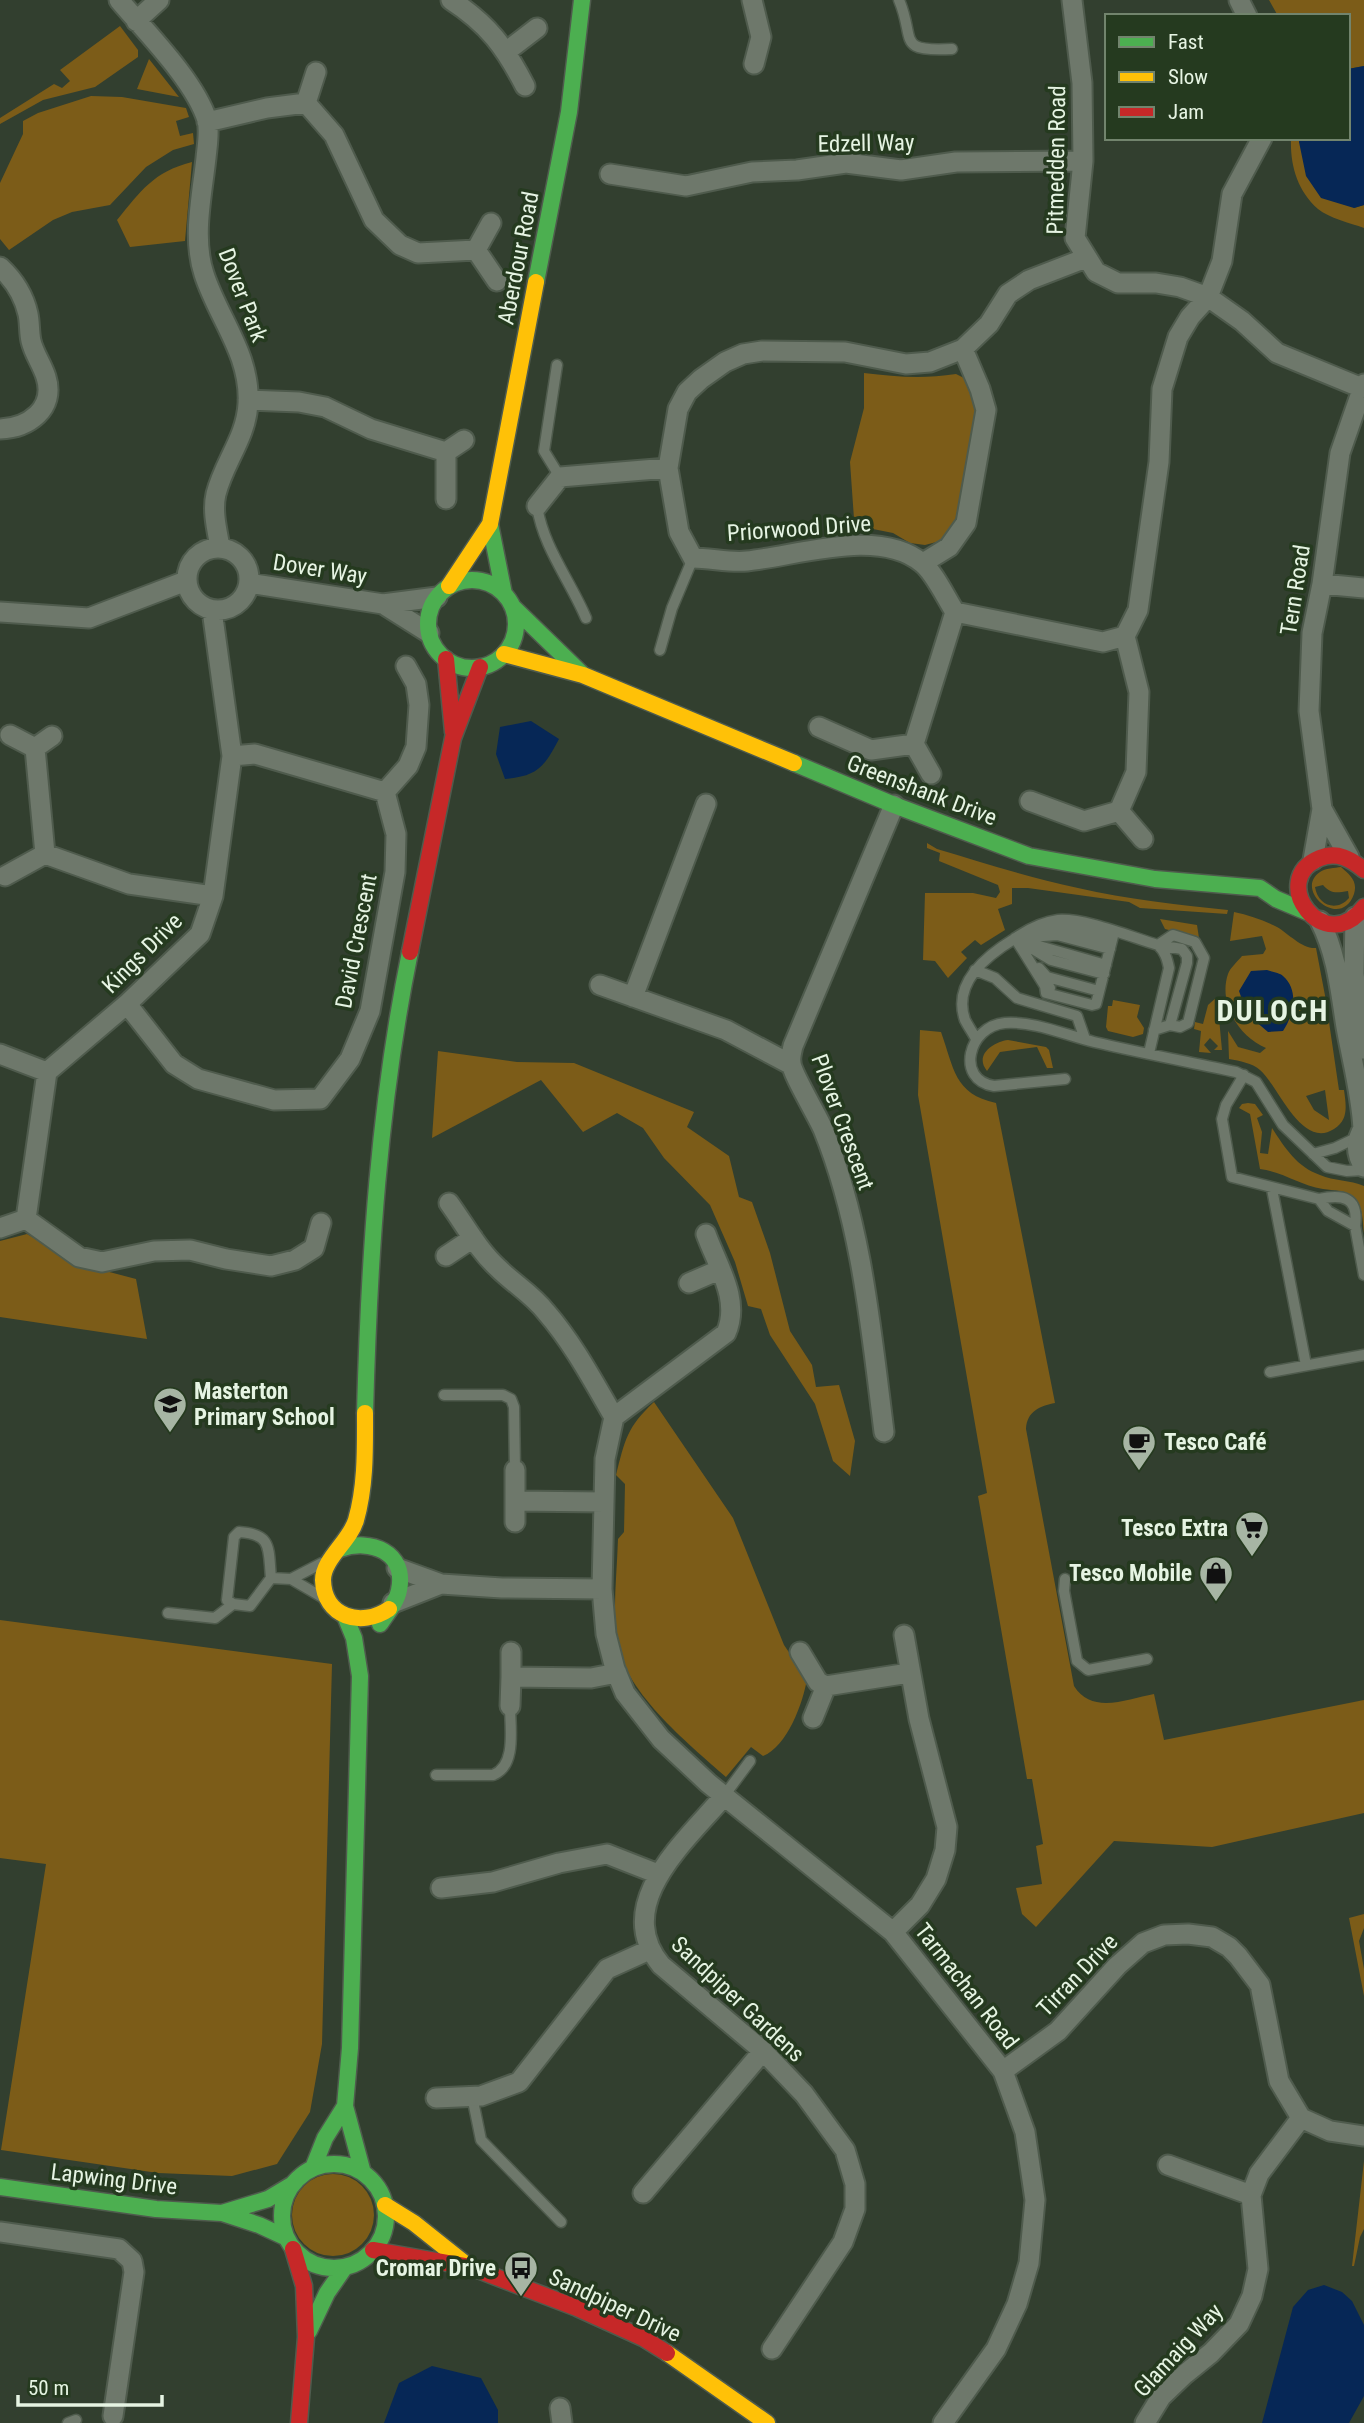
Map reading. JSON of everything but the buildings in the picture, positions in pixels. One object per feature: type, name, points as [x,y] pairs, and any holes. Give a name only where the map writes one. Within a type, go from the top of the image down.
[{"type":"main road","name":"Aberdour Road","points":[[429,633],[429,614],[489,524],[569,113],[582,0]]},
{"type":"main road","name":"Aberdour Road","points":[[489,524],[516,626],[514,636],[504,654]]},
{"type":"main road","points":[[443,592],[468,580],[496,588],[583,676]]},
{"type":"main road","points":[[429,633],[435,648],[446,659],[462,667],[480,667],[504,654]]},
{"type":"main road","name":"Greenshank Drive","points":[[504,654],[583,676],[894,805],[1029,856],[1154,879],[1260,888],[1276,899],[1314,917]]},
{"type":"main road","points":[[446,659],[453,738]]},
{"type":"main road","points":[[391,1606],[370,1619],[354,1619],[340,1614],[327,1600],[323,1578],[356,1522],[364,1478],[374,1233],[388,1082],[404,980],[453,738],[480,667]]},
{"type":"main road","points":[[1260,888],[1309,865],[1323,855],[1335,853],[1359,864]]},
{"type":"main road","points":[[1309,865],[1300,879],[1298,891],[1301,902],[1314,917],[1339,924],[1359,912]]},
{"type":"main road","points":[[364,1478],[373,1510]]},
{"type":"main road","points":[[360,1675],[371,1641],[400,1587],[394,1562],[380,1533]]},
{"type":"main road","points":[[335,1554],[355,1543],[368,1543],[378,1546],[394,1562]]},
{"type":"main road","points":[[290,2243],[317,2265],[345,2267],[373,2250],[381,2237],[385,2221],[385,2205],[380,2193],[363,2173],[345,2105],[351,2034],[360,1675],[354,1638],[345,1616]]},
{"type":"main road","points":[[313,2168],[325,2138],[345,2105]]},
{"type":"main road","points":[[299,2423],[306,2337],[304,2287],[283,2224],[282,2210],[293,2184],[313,2168],[330,2164],[347,2166],[363,2173]]},
{"type":"main road","name":"Lapwing Drive","points":[[222,2213],[268,2199],[293,2184]]},
{"type":"main road","name":"Lapwing Drive","points":[[0,2187],[156,2209],[222,2213],[259,2225],[290,2243]]},
{"type":"main road","points":[[385,2205],[414,2223],[470,2267]]},
{"type":"main road","points":[[373,2250],[470,2267]]},
{"type":"main road","points":[[306,2337],[327,2293],[345,2267]]},
{"type":"main road","name":"Sandpiper Drive","points":[[470,2267],[576,2308],[643,2338],[683,2362],[766,2423]]},
{"type":"street","points":[[119,0],[186,81],[207,122],[267,108],[306,103]]},
{"type":"street","points":[[136,21],[159,0]]},
{"type":"street","points":[[451,0],[473,14],[507,51],[525,86]]},
{"type":"street","points":[[752,0],[761,37],[754,64]]},
{"type":"street","name":"Pitmedden Road","points":[[1072,0],[1082,83],[1083,161],[1075,238],[1096,272],[1118,283],[1156,283],[1208,298],[1242,321],[1277,353],[1363,386]]},
{"type":"street","points":[[507,51],[537,28]]},
{"type":"street","points":[[306,103],[316,72]]},
{"type":"street","points":[[306,103],[334,135],[374,220],[400,244],[418,253],[476,250]]},
{"type":"street","name":"Dover Park","points":[[207,122],[199,255],[204,276],[238,347],[245,371],[248,400],[246,423],[216,495],[215,512],[220,547]]},
{"type":"street","points":[[1119,811],[1136,772],[1139,692],[1125,636],[1138,610],[1159,462],[1162,389],[1178,337],[1190,317],[1208,298],[1222,261],[1233,194],[1261,140]]},
{"type":"street","name":"Edzell Way","points":[[610,174],[686,186],[752,172],[797,170],[846,163],[901,170],[956,162],[1083,161]]},
{"type":"street","points":[[476,250],[491,223]]},
{"type":"street","points":[[476,250],[497,281]]},
{"type":"street","points":[[693,558],[679,532],[668,468],[678,409],[687,392],[701,379],[725,362],[743,354],[761,351],[845,352],[906,364],[930,362],[963,349],[989,324],[1008,294],[1028,280],[1086,258]]},
{"type":"street","points":[[0,267],[12,279],[27,312],[31,341],[48,389],[43,409],[36,416],[19,427],[0,429]]},
{"type":"street","points":[[923,563],[949,547],[966,523],[976,454],[986,410],[963,349]]},
{"type":"street","name":"Tern Road","points":[[1309,865],[1322,809],[1309,710],[1312,633],[1322,584],[1340,453],[1363,386]]},
{"type":"street","points":[[248,400],[299,402],[326,407],[371,429],[446,452]]},
{"type":"street","points":[[446,452],[464,440]]},
{"type":"street","points":[[446,452],[446,499]]},
{"type":"street","points":[[537,506],[560,477],[668,468]]},
{"type":"street","points":[[212,610],[195,601],[186,581],[194,558],[206,549],[220,547]]},
{"type":"street","name":"Dover Way","points":[[212,610],[222,610],[236,604],[244,596],[249,583],[247,567],[241,557],[230,549],[220,547]]},
{"type":"street","name":"Priorwood Drive","points":[[693,558],[744,562],[833,548],[896,548],[923,563],[956,612]]},
{"type":"street","points":[[0,612],[89,618],[186,581]]},
{"type":"street","name":"Dover Way","points":[[249,583],[383,604]]},
{"type":"street","points":[[1322,584],[1364,588]]},
{"type":"street","points":[[383,604],[443,592]]},
{"type":"street","points":[[383,604],[429,633]]},
{"type":"street","name":"Kings Drive","points":[[47,1072],[127,1004],[201,934],[213,896],[232,755],[212,610]]},
{"type":"street","points":[[931,774],[914,744],[956,612],[1103,642],[1125,636]]},
{"type":"street","points":[[232,755],[255,754],[385,792],[408,766],[416,747],[419,726],[418,695],[416,684],[406,666]]},
{"type":"street","points":[[819,727],[871,750],[914,744]]},
{"type":"street","points":[[10,735],[36,748]]},
{"type":"street","points":[[36,748],[52,736]]},
{"type":"street","points":[[36,748],[45,854]]},
{"type":"street","name":"David Crescent","points":[[127,1004],[174,1064],[198,1079],[274,1100],[320,1099],[351,1059],[370,1011],[395,872],[396,834],[385,792]]},
{"type":"street","points":[[1030,801],[1084,821],[1119,811]]},
{"type":"street","points":[[633,997],[706,804]]},
{"type":"street","name":"Plover Crescent","points":[[884,1432],[870,1315],[839,1169],[818,1119],[790,1064],[793,1046],[894,805]]},
{"type":"street","name":"Tern Road","points":[[1322,809],[1359,864]]},
{"type":"street","points":[[1119,811],[1143,839]]},
{"type":"street","points":[[5,876],[45,854],[129,884],[213,896]]},
{"type":"street","points":[[1359,912],[1354,974],[1364,1049]]},
{"type":"street","points":[[1314,917],[1331,944],[1338,976],[1362,1103],[1358,1157],[1364,1168]]},
{"type":"street","points":[[600,985],[726,1030],[790,1064]]},
{"type":"street","points":[[0,1055],[47,1072],[26,1219]]},
{"type":"street","points":[[449,1203],[496,1267],[524,1289],[548,1314],[589,1374],[614,1417],[726,1333],[732,1321],[732,1307],[705,1234]]},
{"type":"street","points":[[26,1219],[79,1256],[102,1262],[154,1251],[190,1250],[271,1266],[295,1260],[314,1248],[321,1223]]},
{"type":"street","points":[[0,1228],[26,1219]]},
{"type":"street","points":[[446,1256],[474,1238]]},
{"type":"street","points":[[689,1283],[719,1270]]},
{"type":"street","name":"Tarmachan Road","points":[[614,1417],[605,1459],[602,1589],[606,1634],[625,1693],[661,1740],[724,1796],[893,1932],[1003,2071],[1026,2132],[1035,2200],[1029,2263],[1017,2304],[996,2350],[943,2423]]},
{"type":"street","points":[[515,1470],[515,1522]]},
{"type":"street","points":[[515,1501],[604,1502]]},
{"type":"street","points":[[394,1562],[440,1584],[602,1589]]},
{"type":"street","points":[[391,1606],[440,1584]]},
{"type":"street","points":[[893,1932],[920,1905],[936,1879],[945,1850],[947,1827],[909,1673],[904,1635]]},
{"type":"street","points":[[510,1706],[511,1652]]},
{"type":"street","points":[[800,1652],[818,1682],[826,1686],[909,1673]]},
{"type":"street","points":[[511,1677],[591,1678],[617,1673]]},
{"type":"street","points":[[813,1718],[826,1686]]},
{"type":"street","name":"Sandpiper Gardens","points":[[724,1796],[659,1874],[649,1895],[643,1919],[649,1950],[661,1965],[763,2051],[804,2094],[845,2150],[855,2184],[855,2209],[843,2242],[772,2349]]},
{"type":"street","points":[[441,1888],[493,1882],[559,1863],[607,1854],[659,1874]]},
{"type":"street","name":"Tirran Drive","points":[[1003,2071],[1058,2031],[1117,1966],[1143,1942],[1164,1935],[1212,1937],[1229,1947],[1260,1985],[1279,2081],[1301,2118]]},
{"type":"street","points":[[436,2098],[481,2096],[519,2082],[607,1969],[649,1950]]},
{"type":"street","points":[[643,2193],[763,2051]]},
{"type":"street","points":[[1168,2165],[1251,2195],[1259,2174],[1301,2118],[1330,2131],[1364,2136]]},
{"type":"street","name":"Glamaig Way","points":[[1145,2423],[1161,2397],[1239,2324],[1252,2296],[1258,2269],[1251,2195]]},
{"type":"street","points":[[0,2232],[118,2249],[132,2261],[134,2272],[113,2416]]},
{"type":"lane","points":[[899,0],[904,13],[907,38],[915,47],[952,50]]},
{"type":"lane","points":[[557,365],[544,451],[560,477]]},
{"type":"lane","points":[[537,506],[559,567],[586,618]]},
{"type":"lane","points":[[660,650],[672,608],[693,558]]},
{"type":"lane","points":[[976,1039],[965,1019],[963,1001],[966,985],[980,962],[1031,928],[1056,920],[1074,920],[1112,940]]},
{"type":"lane","points":[[1015,938],[1058,935],[1182,949],[1187,956],[1187,963],[1170,1025]]},
{"type":"lane","points":[[1154,1030],[1170,1025],[1180,1027],[1188,1023],[1204,958],[1195,942],[1173,935],[1158,945]]},
{"type":"lane","points":[[1015,938],[1105,969]]},
{"type":"lane","points":[[1015,938],[1045,986],[1098,996]]},
{"type":"lane","points":[[1015,938],[1047,978],[1098,996]]},
{"type":"lane","points":[[1098,996],[1112,940]]},
{"type":"lane","points":[[1149,1053],[1169,968],[1168,958],[1158,945]]},
{"type":"lane","points":[[975,970],[995,978],[1017,998],[1077,1016],[1085,1039]]},
{"type":"lane","points":[[1065,1079],[985,1085],[974,1077],[972,1049],[984,1030],[996,1024],[1021,1023],[1244,1074],[1256,1082],[1283,1125],[1327,1167],[1346,1171],[1364,1168]]},
{"type":"lane","points":[[1244,1074],[1226,1105],[1222,1119],[1232,1177],[1319,1199],[1339,1195],[1350,1201],[1357,1213],[1355,1226],[1364,1275]]},
{"type":"lane","points":[[1313,1154],[1335,1148],[1362,1131]]},
{"type":"lane","points":[[1272,1189],[1306,1365]]},
{"type":"lane","points":[[1319,1199],[1328,1211],[1355,1226]]},
{"type":"lane","points":[[1270,1372],[1364,1356]]},
{"type":"lane","points":[[444,1395],[503,1395],[511,1399],[514,1407],[515,1470]]},
{"type":"lane","points":[[239,1532],[256,1533],[266,1541],[271,1578],[250,1606],[233,1604],[228,1600],[234,1537],[239,1532]]},
{"type":"lane","points":[[291,1579],[335,1554]]},
{"type":"lane","points":[[271,1578],[291,1579],[327,1600]]},
{"type":"lane","points":[[1065,1579],[1063,1591],[1077,1661],[1082,1667],[1088,1670],[1147,1659]]},
{"type":"lane","points":[[168,1613],[215,1618],[233,1604]]},
{"type":"lane","points":[[436,1775],[499,1773],[510,1751],[510,1706]]},
{"type":"lane","points":[[724,1796],[750,1761]]},
{"type":"lane","points":[[472,2096],[481,2140],[561,2222]]},
{"type":"shaded area","points":[[1269,0],[1364,0],[1364,66],[1350,69],[1350,14],[1277,14]]},
{"type":"shaded area","points":[[120,26],[138,50],[138,57],[95,87],[43,100],[0,124],[0,118],[54,84],[62,88],[70,81],[60,70]]},
{"type":"shaded area","points":[[149,59],[179,97],[137,89]]},
{"type":"shaded area","points":[[91,96],[122,97],[186,108],[189,117],[176,121],[180,136],[193,133],[194,144],[173,150],[146,167],[110,205],[72,212],[53,220],[9,250],[0,239],[0,183],[23,134],[23,121],[38,113]]},
{"type":"shaded area","points":[[1291,140],[1300,140],[1354,208],[1364,205],[1364,228],[1318,209],[1300,185],[1292,158]]},
{"type":"shaded area","points":[[192,162],[185,241],[130,247],[117,220],[157,177]]},
{"type":"shaded area","points":[[864,373],[910,377],[956,374],[964,378],[977,402],[955,523],[940,541],[925,545],[910,543],[893,533],[873,529],[855,533],[850,462],[864,408]]},
{"type":"shaded area","points":[[927,843],[937,849],[1060,884],[1171,904],[1228,910],[1227,914],[1140,908],[1129,902],[1012,888],[1012,904],[998,909],[1005,930],[981,945],[975,940],[961,952],[967,958],[948,978],[935,961],[923,960],[925,893],[973,893],[996,898],[1000,892],[998,885],[939,861],[940,853],[927,848]]},
{"type":"shaded area","points":[[1341,867],[1355,885],[1354,894],[1348,904],[1339,909],[1330,908],[1315,897],[1313,880],[1322,871]],"holes":[[[1323,885],[1334,892],[1348,891],[1349,898],[1339,905],[1324,903],[1315,887]]]},
{"type":"shaded area","points":[[1234,912],[1266,922],[1301,944],[1316,948],[1327,1006],[1320,1006],[1322,1023],[1329,1022],[1339,1090],[1344,1090],[1344,1117],[1334,1129],[1322,1133],[1311,1131],[1291,1113],[1260,1070],[1250,1064],[1229,1059],[1228,1031],[1238,1047],[1260,1053],[1266,1048],[1247,1036],[1239,1027],[1226,996],[1228,974],[1234,965],[1242,956],[1263,954],[1266,949],[1262,936],[1230,941]],"holes":[[[1325,1090],[1329,1120],[1314,1110],[1306,1096]]]},
{"type":"shaded area","points":[[1160,919],[1197,925],[1199,938],[1165,929]]},
{"type":"shaded area","points":[[1217,997],[1222,1050],[1214,1050],[1218,1046],[1210,1038],[1204,1045],[1211,1053],[1199,1052],[1201,1031],[1194,1029],[1195,1022],[1203,1024],[1208,1005]]},
{"type":"shaded area","points":[[1113,1000],[1140,1005],[1137,1017],[1144,1028],[1143,1034],[1133,1037],[1108,1031],[1108,1006],[1112,1006]]},
{"type":"shaded area","points":[[920,1030],[941,1032],[953,1068],[964,1086],[982,1099],[996,1103],[1055,1403],[1035,1410],[1026,1429],[1074,1686],[1081,1695],[1100,1703],[1154,1694],[1164,1740],[1364,1700],[1364,1813],[1212,1847],[1114,1841],[1036,1927],[1022,1914],[1016,1888],[1042,1884],[1036,1846],[1043,1844],[1032,1779],[1027,1779],[978,1496],[987,1493],[918,1095]]},
{"type":"shaded area","points":[[1008,1040],[1046,1047],[1053,1068],[1047,1068],[1037,1047],[1000,1052],[987,1071],[983,1060],[987,1050]]},
{"type":"shaded area","points":[[438,1051],[517,1062],[574,1063],[694,1112],[687,1127],[729,1156],[739,1197],[752,1202],[770,1253],[790,1331],[812,1365],[816,1387],[839,1385],[855,1441],[850,1476],[833,1461],[815,1404],[770,1335],[761,1309],[748,1306],[735,1262],[710,1205],[664,1158],[643,1128],[617,1113],[583,1132],[541,1080],[432,1138]]},
{"type":"shaded area","points":[[1248,1103],[1255,1104],[1263,1115],[1257,1118],[1262,1132],[1260,1153],[1268,1154],[1272,1128],[1287,1150],[1312,1172],[1364,1186],[1364,1233],[1360,1206],[1351,1195],[1314,1187],[1260,1169],[1250,1114],[1239,1108]]},
{"type":"shaded area","points":[[27,1234],[79,1264],[136,1279],[147,1339],[0,1317],[0,1241]]},
{"type":"shaded area","points":[[654,1402],[733,1518],[784,1645],[807,1679],[798,1712],[779,1744],[763,1756],[751,1747],[726,1777],[676,1732],[643,1695],[630,1676],[616,1636],[618,1539],[624,1532],[625,1484],[616,1475],[632,1427]]},
{"type":"shaded area","points":[[0,1620],[332,1664],[322,2044],[310,2112],[277,2164],[232,2176],[158,2173],[1,2150],[46,1864],[0,1858]]},
{"type":"shaded area","points":[[1364,1914],[1364,1928],[1359,1941],[1364,1969],[1364,1996],[1349,1918]]},
{"type":"shaded area","points":[[1364,2161],[1364,2229],[1352,2266]]},
{"type":"shaded area","points":[[333,2174],[349,2177],[362,2186],[371,2199],[374,2215],[371,2231],[362,2244],[349,2253],[333,2256],[317,2253],[304,2244],[295,2231],[292,2215],[295,2199],[304,2186],[317,2177]]},
{"type":"water","points":[[1364,66],[1364,205],[1354,208],[1321,198],[1306,176],[1299,142],[1350,140],[1350,69]]},
{"type":"water","points":[[531,721],[559,739],[539,768],[516,778],[505,779],[496,754],[500,727]]},
{"type":"water","points":[[1267,970],[1282,975],[1292,989],[1292,1011],[1283,1031],[1268,1032],[1247,1014],[1239,991],[1251,971]]},
{"type":"water","points":[[1324,2285],[1342,2292],[1352,2301],[1364,2325],[1364,2396],[1349,2423],[1262,2423],[1293,2307],[1308,2290]]},
{"type":"water","points":[[432,2366],[481,2378],[498,2410],[498,2423],[384,2423],[399,2383]]},
{"type":"traffic: fast","points":[[536,282],[569,112],[582,0]]},
{"type":"traffic: fast","points":[[490,524],[504,594]]},
{"type":"traffic: fast","points":[[472,580],[489,584],[503,593],[512,607],[516,624],[512,641],[503,655],[489,664],[472,668],[455,664],[441,655],[432,641],[428,624],[432,607],[441,593],[455,584],[472,580]]},
{"type":"traffic: fast","points":[[512,606],[581,673]]},
{"type":"traffic: fast","points":[[794,763],[894,805],[1029,856],[1155,879],[1260,888],[1276,899],[1307,912]]},
{"type":"traffic: fast","points":[[365,1413],[377,1181],[390,1066],[410,952]]},
{"type":"traffic: fast","points":[[340,1549],[363,1545],[374,1547],[392,1557],[397,1566],[400,1577],[398,1594],[380,1624]]},
{"type":"traffic: fast","points":[[345,1616],[354,1638],[360,1676],[350,2048],[345,2106],[363,2173]]},
{"type":"traffic: fast","points":[[313,2168],[325,2138],[345,2106]]},
{"type":"traffic: fast","points":[[334,2164],[354,2168],[377,2187],[382,2196],[386,2216],[382,2236],[363,2259],[354,2264],[334,2268],[314,2264],[291,2245],[286,2236],[282,2216],[286,2196],[305,2173],[314,2168],[334,2164]]},
{"type":"traffic: fast","points":[[222,2213],[268,2199],[293,2184]]},
{"type":"traffic: fast","points":[[0,2187],[156,2209],[222,2213],[287,2238]]},
{"type":"traffic: fast","points":[[309,2331],[327,2293],[345,2267]]},
{"type":"traffic: slow","points":[[449,586],[490,524],[536,282]]},
{"type":"traffic: slow","points":[[504,654],[583,675],[794,763]]},
{"type":"traffic: slow","points":[[365,1413],[363,1480],[356,1520],[327,1565],[323,1580],[330,1603],[346,1616],[367,1618],[389,1609]]},
{"type":"traffic: slow","points":[[385,2205],[414,2223],[468,2266]]},
{"type":"traffic: slow","points":[[667,2353],[767,2423]]},
{"type":"traffic: jam","points":[[446,659],[453,732]]},
{"type":"traffic: jam","points":[[410,952],[453,738],[480,667]]},
{"type":"traffic: jam","points":[[1364,870],[1344,857],[1326,856],[1305,869],[1299,882],[1300,897],[1307,910],[1319,920],[1333,924],[1349,921],[1364,907]]},
{"type":"traffic: jam","points":[[293,2249],[304,2286],[306,2337],[299,2423]]},
{"type":"traffic: jam","points":[[373,2250],[470,2267],[577,2308],[643,2338],[667,2353]]},
{"type":"place","name":"Masterton Primary School","points":[[170,1434]]},
{"type":"place","name":"Tesco Café","points":[[1139,1472]]},
{"type":"place","name":"Tesco Extra","points":[[1252,1558]]},
{"type":"place","name":"Tesco Mobile","points":[[1216,1603]]},
{"type":"place","name":"Cromar Drive","points":[[521,2298]]},
{"type":"district","name":"DULOCH","points":[[1273,1011]]}]
